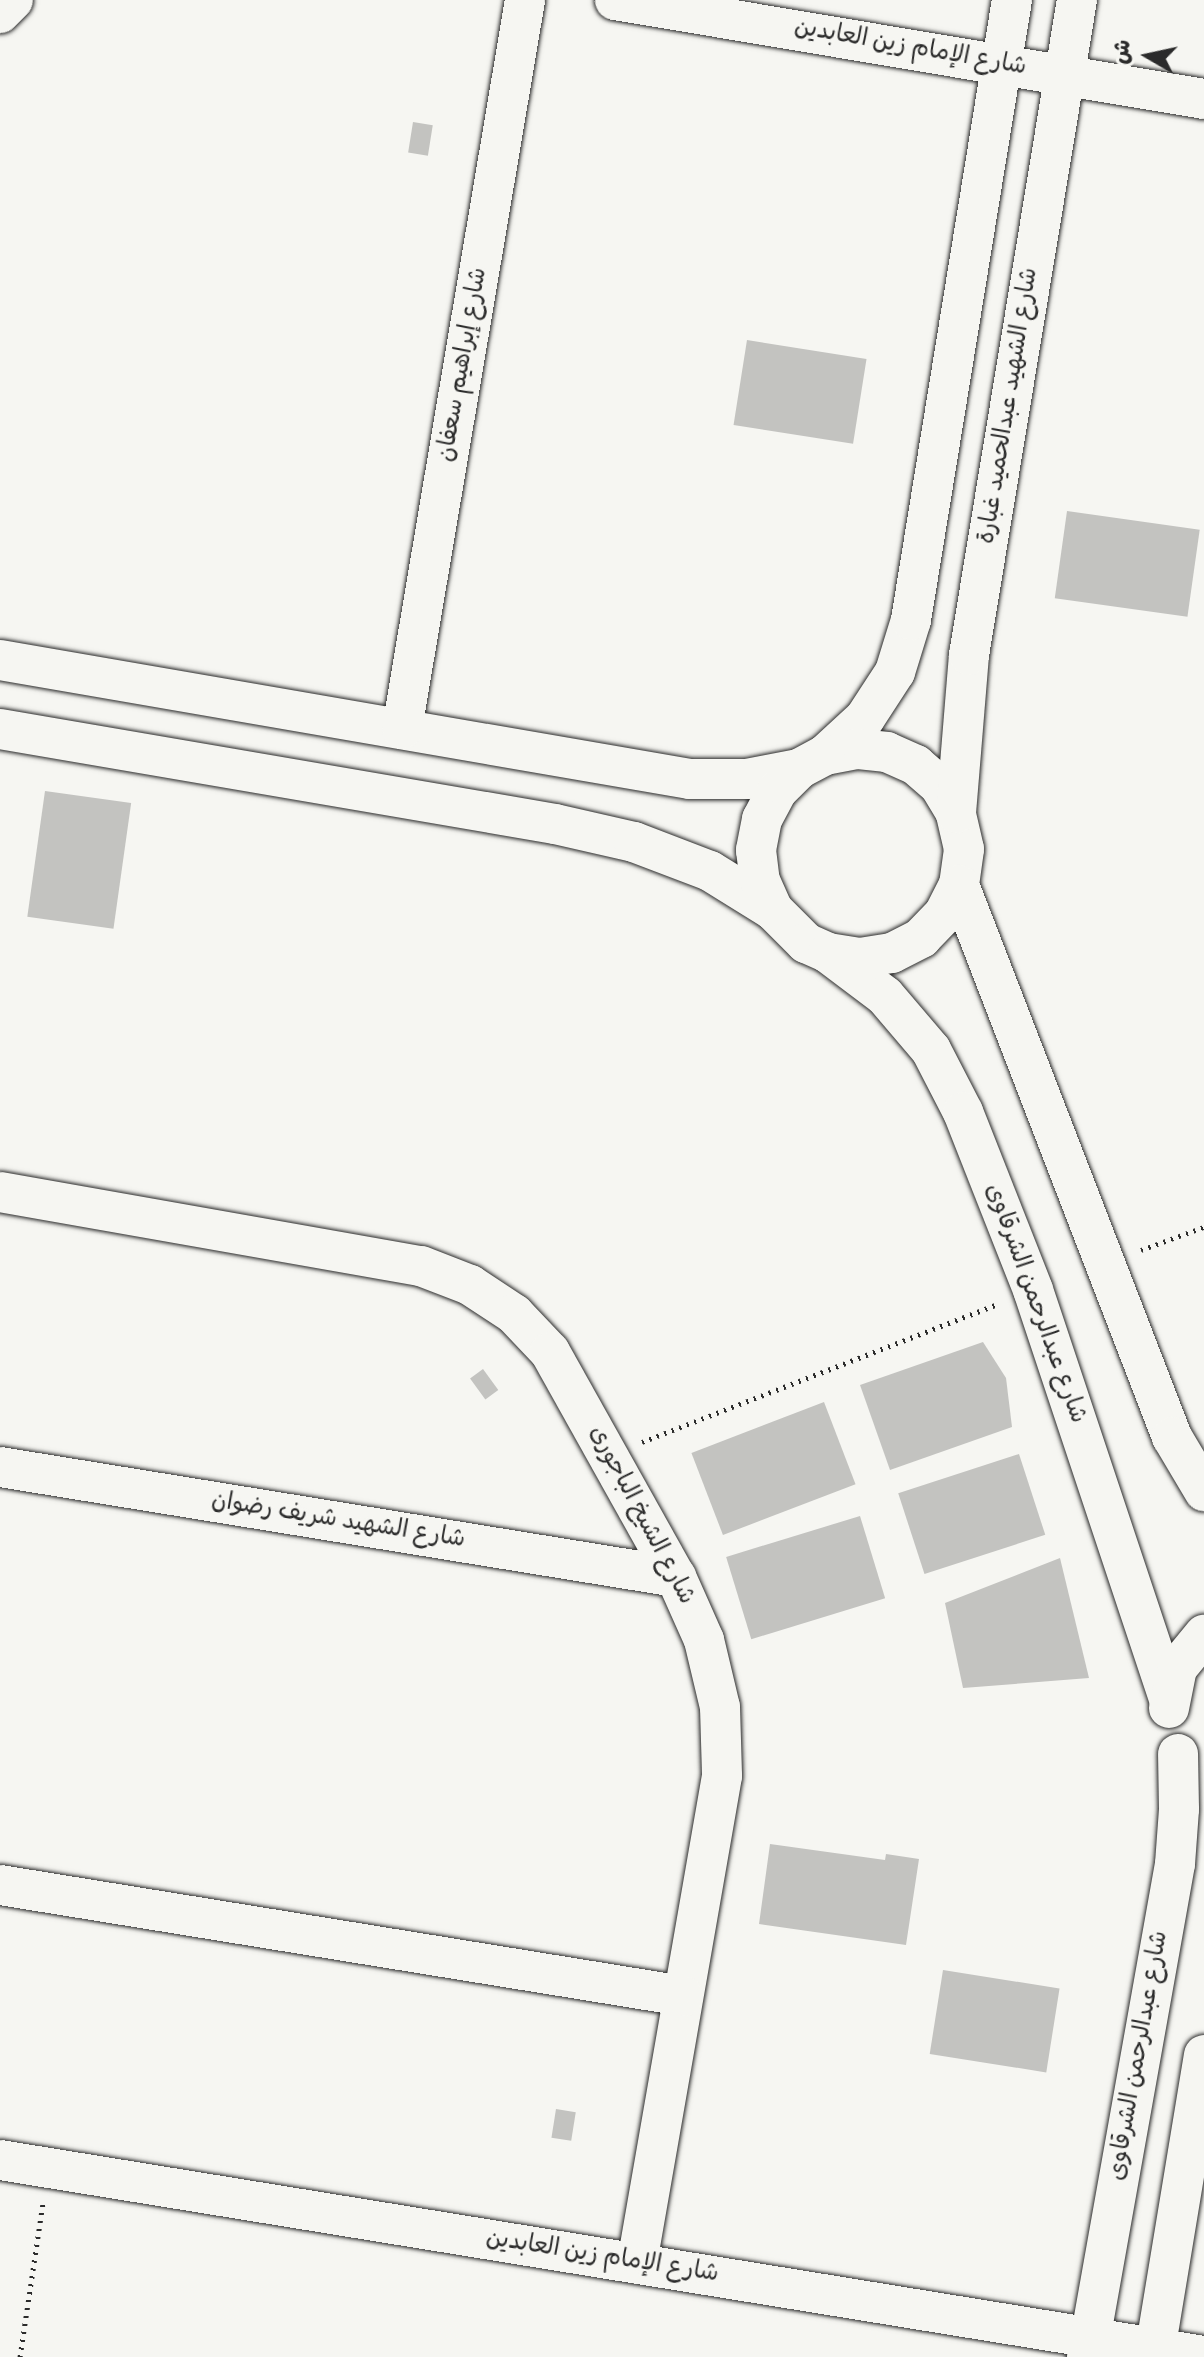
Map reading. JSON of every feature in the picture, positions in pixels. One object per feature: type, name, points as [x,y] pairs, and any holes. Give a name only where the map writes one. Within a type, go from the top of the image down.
[{"type":"street","points":[[0,13],[13,0]]},
{"type":"street","name":"شارع إبراهيم سعفان","points":[[402,729],[525,0]]},
{"type":"street","name":"شارع الإمام زين العابدين","points":[[615,0],[1204,99]]},
{"type":"street","points":[[773,910],[760,881],[756,850],[762,819],[777,791],[873,706],[895,672],[911,620],[1012,0]]},
{"type":"street","name":"شارع الشهيد عبدالحميد غبارة","points":[[956,813],[969,655],[1077,0]]},
{"type":"street","points":[[0,660],[690,779],[747,779],[856,749],[887,752],[916,765],[940,786],[956,813],[964,849],[959,885],[937,922],[921,938],[892,953],[860,958],[828,953],[806,943],[773,910],[710,871],[634,842],[539,822],[0,729]]},
{"type":"street","points":[[959,885],[1172,1437],[1204,1491]]},
{"type":"street","name":"شارع عبدالرحمن الشرقاوى","points":[[828,953],[885,996],[931,1050],[963,1112],[1033,1290],[1169,1699],[1170,1727],[1178,1754],[1179,1809],[1175,1864],[1089,2347]]},
{"type":"street","name":"شارع الشيخ الباجورى","points":[[0,1192],[421,1266],[470,1285],[514,1314],[550,1352],[676,1577],[704,1640],[720,1707],[722,1776],[637,2264]]},
{"type":"street","name":"شارع الشهيد شريف رضوان","points":[[0,1467],[676,1577]]},
{"type":"street","points":[[1169,1699],[1177,1668],[1204,1635]]},
{"type":"street","points":[[1178,1754],[1204,1785]]},
{"type":"street","points":[[0,1885],[683,1996]]},
{"type":"street","points":[[1155,2352],[1204,2055]]},
{"type":"street","name":"شارع الإمام زين العابدين","points":[[0,2160],[637,2264],[1089,2347],[1204,2356]]},
{"type":"path","points":[[1106,1263],[1204,1227]]},
{"type":"path","points":[[608,1456],[1033,1290]]},
{"type":"path","points":[[20,2357],[49,2168]]},
{"type":"building","points":[[413,122],[433,125],[428,156],[408,153]]},
{"type":"building","points":[[747,340],[867,359],[853,444],[734,425]]},
{"type":"building","points":[[1067,511],[1200,530],[1187,617],[1055,598]]},
{"type":"building","points":[[45,791],[131,803],[113,929],[27,917]]},
{"type":"building","points":[[983,1342],[1006,1378],[1012,1427],[890,1470],[860,1385]]},
{"type":"building","points":[[483,1369],[498,1390],[485,1399],[470,1378]]},
{"type":"building","points":[[824,1402],[856,1484],[723,1535],[691,1453]]},
{"type":"building","points":[[1019,1454],[1045,1535],[924,1574],[898,1493]]},
{"type":"building","points":[[860,1516],[885,1598],[751,1639],[726,1557]]},
{"type":"building","points":[[1060,1558],[1089,1678],[963,1688],[945,1603]]},
{"type":"building","points":[[770,1844],[885,1860],[886,1854],[919,1859],[906,1945],[759,1924]]},
{"type":"building","points":[[943,1970],[1060,1988],[1046,2072],[930,2054]]},
{"type":"building","points":[[556,2109],[576,2112],[571,2141],[551,2138]]}]
